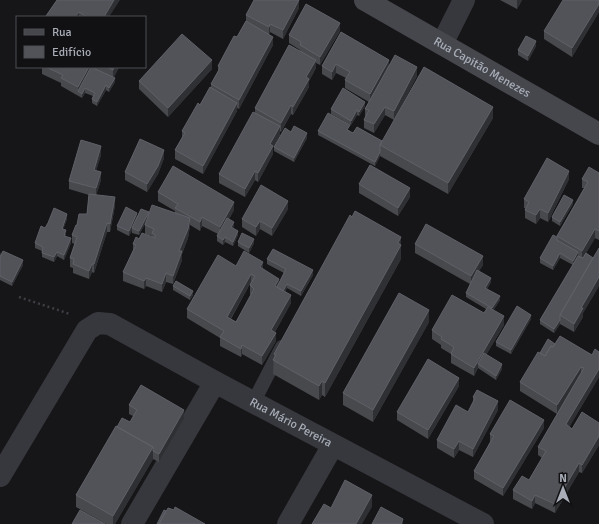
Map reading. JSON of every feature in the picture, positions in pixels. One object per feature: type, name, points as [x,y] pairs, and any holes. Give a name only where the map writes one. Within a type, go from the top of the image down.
[{"type":"street","name":"Rua Capitão Menezes","points":[[365,0],[599,134]]},
{"type":"street","points":[[442,44],[464,0]]},
{"type":"street","points":[[0,476],[87,330],[98,323]]},
{"type":"street","name":"Rua Mário Pereira","points":[[98,323],[110,324],[215,382],[484,524]]},
{"type":"street","points":[[132,524],[215,382]]},
{"type":"street","points":[[288,524],[333,445]]},
{"type":"lane","points":[[253,402],[289,333]]},
{"type":"path","points":[[19,297],[98,323]]},
{"type":"building","points":[[57,0],[114,0],[105,16],[85,16],[79,12],[76,16],[46,16]]},
{"type":"building","points":[[254,0],[299,0],[283,30],[270,24],[269,27],[246,15]]},
{"type":"building","points":[[563,0],[599,0],[599,4],[572,48],[544,31]]},
{"type":"building","points":[[306,4],[340,23],[320,57],[300,45],[301,42],[289,35]]},
{"type":"building","points":[[246,21],[273,37],[239,100],[211,84],[220,68],[218,66],[234,36],[237,37]]},
{"type":"building","points":[[341,32],[389,60],[370,94],[345,80],[350,72],[336,64],[332,72],[322,66]]},
{"type":"building","points":[[182,34],[212,60],[168,108],[139,81]]},
{"type":"building","points":[[526,36],[536,41],[528,56],[518,50]]},
{"type":"building","points":[[289,45],[316,60],[306,77],[309,79],[293,107],[291,105],[281,123],[255,108]]},
{"type":"building","points":[[395,55],[417,67],[394,111],[385,107],[374,124],[364,120],[369,110],[365,109]]},
{"type":"building","points":[[424,67],[493,107],[448,183],[380,145]]},
{"type":"building","points":[[48,68],[88,68],[78,87],[61,78],[63,75]]},
{"type":"building","points":[[90,68],[115,78],[109,88],[106,85],[97,102],[92,99],[95,93],[85,88],[82,94],[78,91]]},
{"type":"building","points":[[210,87],[237,103],[203,166],[175,150],[185,133],[182,131],[198,103],[200,105]]},
{"type":"building","points":[[343,88],[365,102],[359,112],[357,110],[351,121],[331,109]]},
{"type":"building","points":[[253,112],[280,126],[270,144],[273,146],[258,173],[255,171],[245,189],[219,174]]},
{"type":"building","points":[[328,113],[350,125],[347,130],[353,133],[357,127],[382,141],[380,145],[380,152],[375,162],[318,131]]},
{"type":"building","points":[[294,126],[307,133],[294,158],[274,147],[285,128],[291,132]]},
{"type":"building","points":[[140,139],[164,150],[158,166],[147,184],[125,172]]},
{"type":"building","points":[[81,140],[101,146],[94,170],[101,172],[96,188],[69,181]]},
{"type":"building","points":[[547,158],[569,171],[548,213],[540,209],[536,215],[525,210],[529,202],[524,199]]},
{"type":"building","points":[[370,165],[410,188],[398,208],[359,184]]},
{"type":"building","points":[[173,166],[234,202],[220,227],[202,217],[200,222],[175,208],[178,204],[158,192]]},
{"type":"building","points":[[589,167],[599,173],[599,231],[595,229],[582,251],[557,236],[588,182],[582,179]]},
{"type":"building","points":[[261,185],[288,201],[272,228],[260,221],[256,227],[242,219]]},
{"type":"building","points":[[89,194],[115,197],[110,224],[107,223],[94,264],[92,264],[89,271],[73,264],[74,259],[70,258],[77,237],[72,235],[77,225],[79,214],[87,214]]},
{"type":"building","points":[[564,195],[573,200],[560,222],[552,217]]},
{"type":"building","points":[[152,205],[190,218],[188,229],[179,251],[182,251],[173,276],[166,273],[162,284],[146,278],[144,281],[123,272],[136,245],[133,244],[136,237],[139,239],[142,233],[155,238],[155,235],[152,233],[154,229],[145,225]]},
{"type":"building","points":[[126,207],[137,213],[129,231],[117,226]]},
{"type":"building","points":[[54,208],[67,214],[62,229],[66,230],[64,236],[71,238],[64,255],[57,252],[54,257],[42,253],[43,247],[35,243],[41,226],[45,228]]},
{"type":"building","points":[[141,209],[149,212],[139,231],[132,228]]},
{"type":"building","points":[[355,211],[401,237],[398,243],[401,245],[325,383],[322,381],[319,386],[273,360],[276,355],[274,354],[350,215],[352,217]]},
{"type":"building","points":[[227,218],[234,222],[231,227],[238,231],[233,242],[225,237],[223,240],[217,236]]},
{"type":"building","points":[[426,224],[483,256],[471,276],[415,244]]},
{"type":"building","points":[[242,233],[254,239],[249,248],[238,242]]},
{"type":"building","points":[[553,235],[557,237],[557,240],[578,252],[573,261],[560,253],[553,266],[540,258]]},
{"type":"building","points":[[599,248],[599,277],[581,308],[583,308],[574,324],[560,315]]},
{"type":"building","points":[[273,249],[313,270],[301,291],[287,284],[283,291],[277,287],[286,269],[267,259]]},
{"type":"building","points":[[3,251],[23,260],[12,282],[0,276],[0,257]]},
{"type":"building","points":[[244,251],[263,262],[260,267],[279,279],[275,286],[291,295],[271,330],[276,333],[262,356],[242,345],[241,349],[220,337],[224,331],[187,309],[218,255],[236,266]],"holes":[[[251,274],[255,276],[250,285],[254,289],[236,322],[227,317]]]},
{"type":"building","points":[[586,253],[593,258],[560,315],[560,320],[554,329],[540,320],[578,256],[583,258]]},
{"type":"building","points":[[477,270],[491,278],[485,288],[500,296],[492,308],[466,293]]},
{"type":"building","points":[[176,281],[193,291],[190,296],[173,286]]},
{"type":"building","points":[[399,293],[429,310],[373,410],[343,393]]},
{"type":"building","points":[[452,295],[484,313],[488,307],[504,316],[474,368],[451,354],[454,347],[441,339],[442,337],[432,330]]},
{"type":"building","points":[[517,306],[531,315],[511,350],[496,342]]},
{"type":"building","points":[[560,336],[592,355],[595,349],[599,352],[599,369],[566,424],[572,429],[582,412],[599,423],[599,436],[582,465],[579,463],[555,504],[535,495],[532,501],[513,490],[522,476],[529,480],[546,451],[538,447],[584,368],[581,367],[557,405],[520,382],[538,352],[545,356]]},
{"type":"building","points":[[548,339],[555,344],[553,347],[551,346],[545,356],[540,353]]},
{"type":"building","points":[[484,353],[502,364],[496,376],[478,364]]},
{"type":"building","points":[[428,359],[459,378],[428,430],[397,412]]},
{"type":"building","points":[[141,385],[184,410],[159,454],[153,451],[153,447],[117,427],[122,418],[130,422],[137,410],[129,405]]},
{"type":"building","points":[[477,390],[498,401],[473,449],[459,441],[454,449],[437,440],[456,405],[468,412]]},
{"type":"building","points":[[510,400],[544,420],[503,488],[474,471],[494,436],[490,434]]},
{"type":"building","points":[[116,426],[153,447],[113,516],[76,495]]},
{"type":"building","points":[[345,480],[372,495],[356,524],[312,524],[324,504],[331,508]]},
{"type":"building","points":[[175,507],[205,524],[159,524],[168,508],[174,510]]},
{"type":"building","points":[[381,507],[403,519],[401,524],[372,524]]},
{"type":"building","points":[[80,510],[105,524],[72,524]]},
{"type":"building","points":[[164,510],[166,511],[159,524],[157,524]]}]
